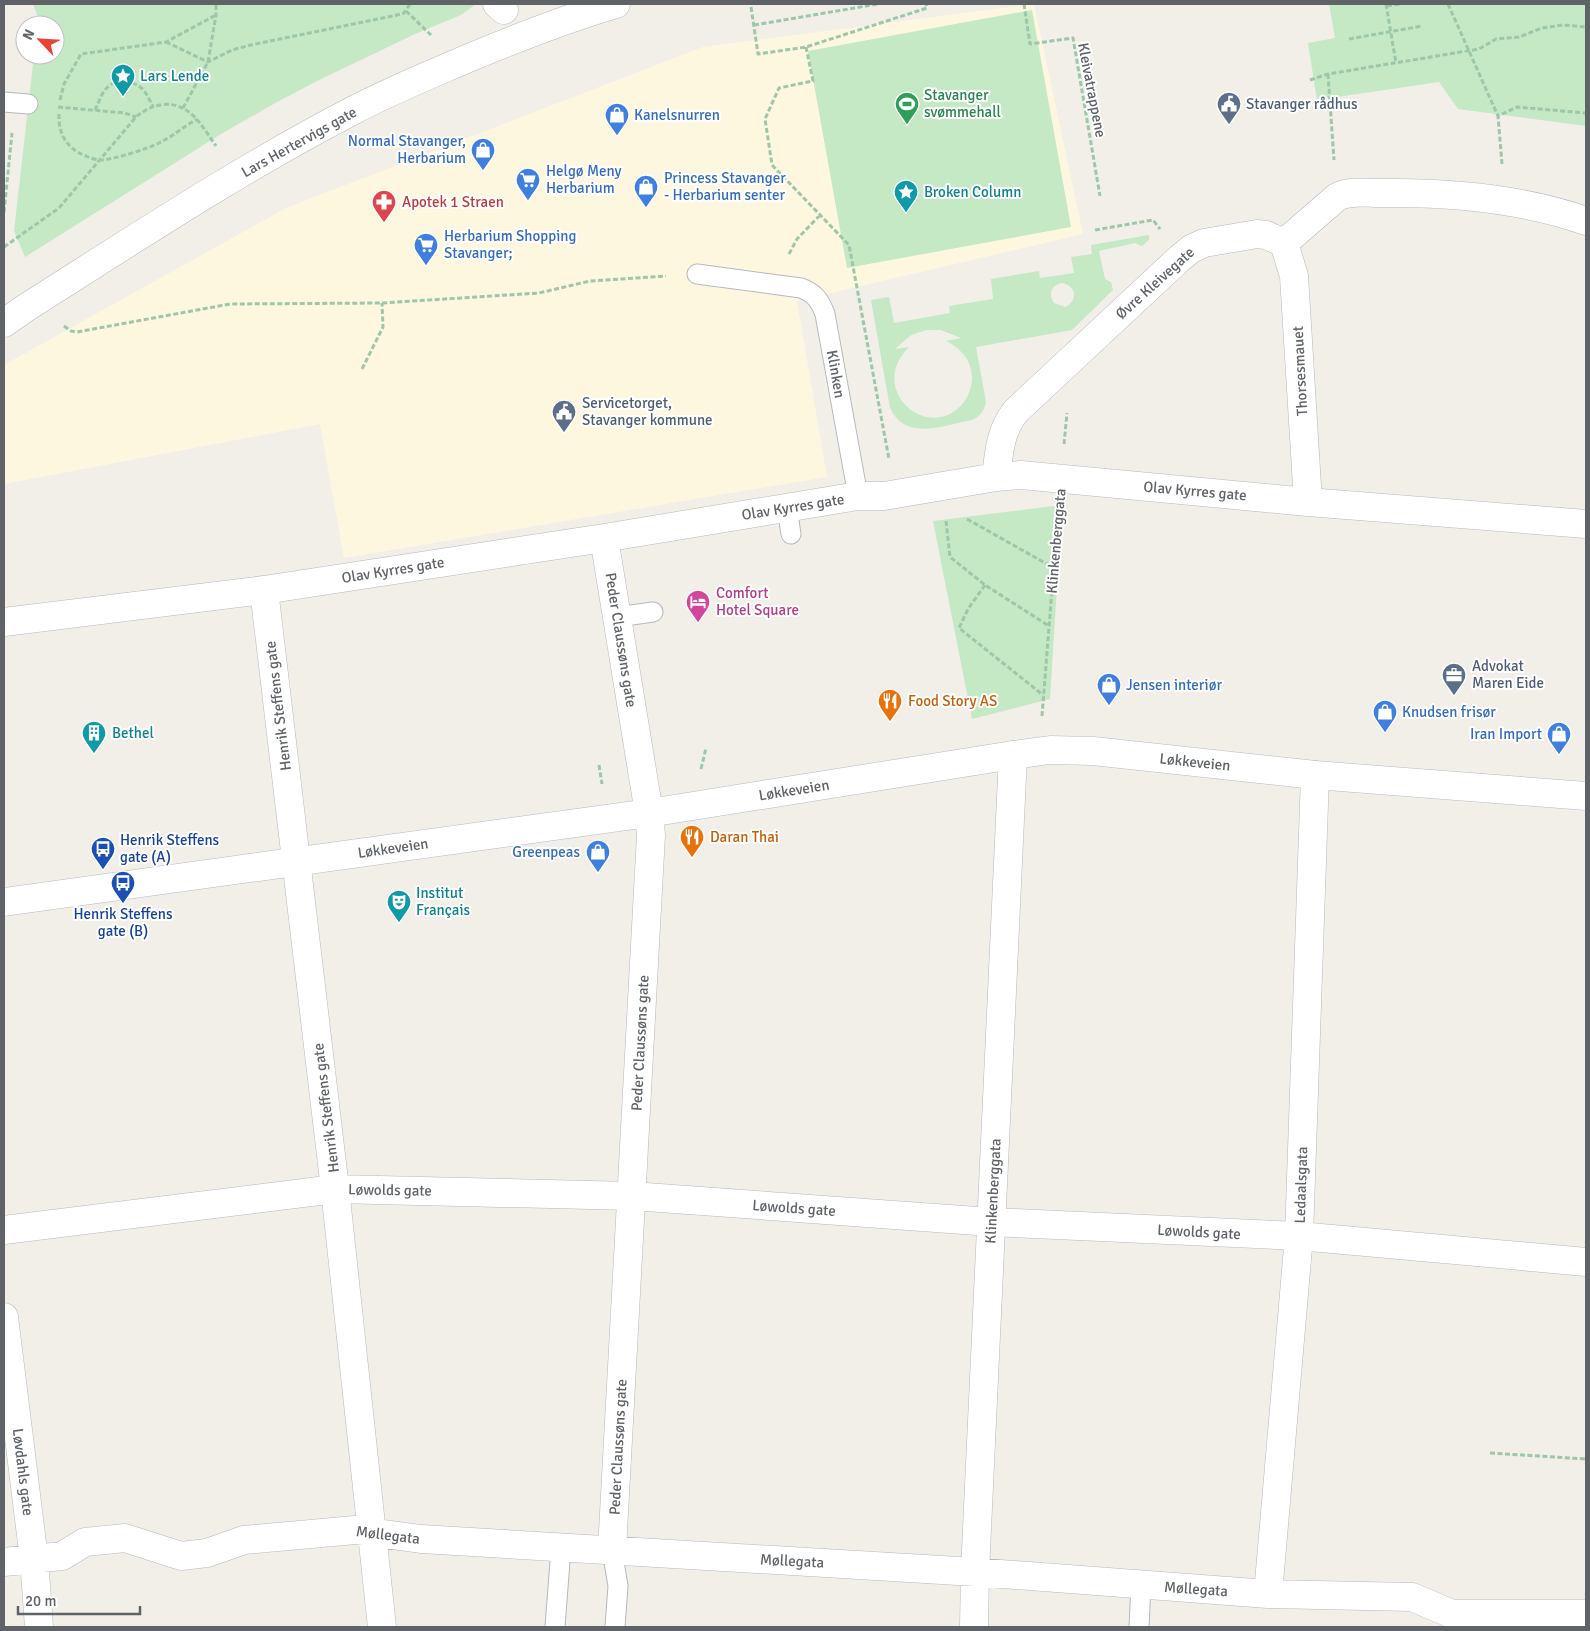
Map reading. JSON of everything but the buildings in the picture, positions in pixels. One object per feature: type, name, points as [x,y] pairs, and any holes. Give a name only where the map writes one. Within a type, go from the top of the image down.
[{"type":"street","name":"Lars Hertervigs gate","points":[[4,323],[24,308],[185,207],[287,146],[355,110],[406,84],[516,38],[616,4]]},
{"type":"street","points":[[1284,243],[1342,194],[1405,192],[1462,195],[1505,200],[1586,221]]},
{"type":"street","name":"Øvre Kleivegate","points":[[996,477],[1002,434],[1011,417],[1180,258],[1197,245],[1257,234],[1266,235],[1284,243]]},
{"type":"street","name":"Thorsesmauet","points":[[1284,243],[1294,276],[1308,502]]},
{"type":"street","name":"Olav Kyrres gate","points":[[4,622],[264,590],[604,538],[789,521],[858,496],[895,494],[942,496],[996,477],[1021,475],[1308,502],[1586,524]]},
{"type":"street","name":"Peder Claussøns gate","points":[[604,538],[649,813],[650,850],[612,1550]]},
{"type":"street","name":"Henrik Steffens gate","points":[[264,590],[335,1189],[382,1627]]},
{"type":"street","name":"Løkkeveien","points":[[4,902],[649,813],[1050,750],[1093,752],[1315,775],[1586,796]]},
{"type":"street","name":"Klinkenberggata","points":[[974,1627],[974,1572],[1013,755]]},
{"type":"street","name":"Ledaalsgata","points":[[1268,1594],[1299,1236],[1315,775]]},
{"type":"street","name":"Løwolds gate","points":[[4,1230],[335,1189],[632,1196],[991,1222],[1299,1236],[1586,1262]]},
{"type":"street","name":"Løvdahls gate","points":[[4,1317],[34,1559],[40,1627]]},
{"type":"street","name":"Møllegata","points":[[4,1562],[62,1556],[84,1542],[125,1538],[181,1556],[207,1553],[244,1540],[355,1530],[421,1540],[974,1572],[1268,1594],[1412,1597],[1452,1614],[1586,1614]]},
{"type":"lane","name":"Klinken","points":[[697,274],[801,288],[810,291],[817,297],[825,314],[858,496]]},
{"type":"lane","points":[[617,617],[653,612]]},
{"type":"lane","points":[[555,1627],[561,1548]]},
{"type":"lane","points":[[612,1550],[618,1586],[614,1627]]},
{"type":"lane","points":[[1139,1627],[1141,1585]]},
{"type":"path","points":[[183,108],[208,62],[216,15],[216,4]]},
{"type":"path","points":[[208,62],[232,50],[251,45],[396,15],[406,11],[410,4]]},
{"type":"path","points":[[754,25],[878,4]]},
{"type":"path","points":[[751,7],[758,54],[806,48],[927,8],[926,4]]},
{"type":"path","name":"Kleivatrappene","points":[[1024,4],[1030,44],[1073,38],[1100,196]]},
{"type":"path","points":[[1396,63],[1386,5],[1400,4]]},
{"type":"path","points":[[1448,4],[1498,116],[1505,200]]},
{"type":"path","points":[[406,11],[433,37]]},
{"type":"path","points":[[197,119],[153,146],[99,160],[76,152],[63,138],[60,129],[60,107],[64,84],[81,54],[166,42],[216,15]]},
{"type":"path","points":[[1349,39],[1422,26]]},
{"type":"path","points":[[1310,80],[1328,74],[1479,49],[1496,39],[1519,37],[1548,26],[1586,27]]},
{"type":"path","points":[[166,42],[208,62]]},
{"type":"path","points":[[806,48],[813,81],[779,88],[765,119],[772,165],[849,245],[895,494]]},
{"type":"path","points":[[1328,74],[1334,162]]},
{"type":"path","points":[[95,110],[108,86],[121,81],[141,88],[146,93],[153,107]]},
{"type":"path","points":[[4,212],[16,103],[124,113],[136,117]]},
{"type":"path","points":[[4,247],[59,208],[141,112],[153,107],[170,104],[183,108],[197,119],[217,147]]},
{"type":"path","points":[[1498,116],[1517,107],[1586,113]]},
{"type":"path","points":[[775,284],[793,245],[821,214]]},
{"type":"path","points":[[1095,230],[1153,220]]},
{"type":"path","points":[[58,322],[71,331],[77,332],[230,304],[382,303],[539,293],[590,281],[676,275]]},
{"type":"path","points":[[362,369],[383,327],[382,303]]},
{"type":"path","name":"Klinkenberggata","points":[[1041,721],[1071,360]]},
{"type":"path","points":[[942,496],[1054,568]]},
{"type":"path","points":[[942,496],[950,557],[985,585],[1049,626]]},
{"type":"path","points":[[985,585],[968,609],[959,628],[1044,695]]},
{"type":"path","points":[[702,762],[706,748]]},
{"type":"path","points":[[599,765],[600,775]]},
{"type":"path","points":[[1490,1453],[1586,1459]]},
{"type":"shaded area","points":[[1034,4],[1083,234],[797,301],[827,477],[344,558],[320,424],[4,484],[4,365],[286,208],[703,47]]},
{"type":"green space","points":[[33,4],[476,4],[461,15],[415,34],[277,102],[221,134],[25,257],[14,231],[33,65],[65,65],[65,15],[37,15]]},
{"type":"green space","points":[[1329,4],[1586,4],[1586,126],[1458,109],[1439,82],[1317,100],[1308,43],[1335,38]]},
{"type":"green space","points":[[1032,10],[1071,227],[847,268],[808,51]]},
{"type":"green space","points":[[1149,235],[1149,240],[1142,246],[1135,243],[1099,251],[1105,279],[1111,282],[1113,290],[1072,330],[976,347],[986,402],[978,417],[972,420],[926,429],[905,425],[897,418],[890,408],[871,300],[889,297],[894,323],[950,313],[949,306],[993,299],[991,279],[1039,271],[1040,278],[1074,273],[1071,257],[1092,254],[1091,245]],"holes":[[[1062,283],[1071,287],[1074,294],[1072,301],[1065,307],[1054,303],[1051,296],[1053,288]],[[926,330],[941,330],[961,338],[946,341],[964,355],[970,365],[972,377],[970,390],[964,402],[950,414],[935,418],[920,415],[908,407],[898,395],[894,380],[897,364],[909,347],[895,349],[911,335]]]},
{"type":"green space","points":[[1062,505],[1050,699],[972,719],[933,521]]},
{"type":"place","name":"Lars Lende","points":[[123,97]]},
{"type":"place","name":"Stavanger svømmehall","points":[[907,125]]},
{"type":"place","name":"Stavanger rådhus","points":[[1229,125]]},
{"type":"place","name":"Kanelsnurren","points":[[617,136]]},
{"type":"place","name":"Normal Stavanger, Herbarium","points":[[483,171]]},
{"type":"place","name":"Helgø Meny Herbarium","points":[[528,201]]},
{"type":"place","name":"Princess Stavanger - Herbarium senter","points":[[646,208]]},
{"type":"place","name":"Broken Column","points":[[906,213]]},
{"type":"place","name":"Apotek 1 Straen","points":[[384,223]]},
{"type":"place","name":"Herbarium Shopping Stavanger;","points":[[426,266]]},
{"type":"place","name":"Servicetorget, Stavanger kommune","points":[[564,433]]},
{"type":"place","name":"Comfort Hotel Square","points":[[698,623]]},
{"type":"place","name":"Advokat Maren Eide","points":[[1454,696]]},
{"type":"place","name":"Jensen interiør","points":[[1109,706]]},
{"type":"place","name":"Food Story AS","points":[[890,722]]},
{"type":"place","name":"Knudsen frisør","points":[[1385,733]]},
{"type":"place","name":"Bethel","points":[[94,754]]},
{"type":"place","name":"Iran Import","points":[[1559,755]]},
{"type":"place","name":"Daran Thai","points":[[692,858]]},
{"type":"place","name":"Henrik Steffens gate (A)","points":[[103,870]]},
{"type":"place","name":"Greenpeas","points":[[598,873]]},
{"type":"place","name":"Henrik Steffens gate (B)","points":[[123,904]]},
{"type":"place","name":"Institut Français","points":[[399,923]]}]
